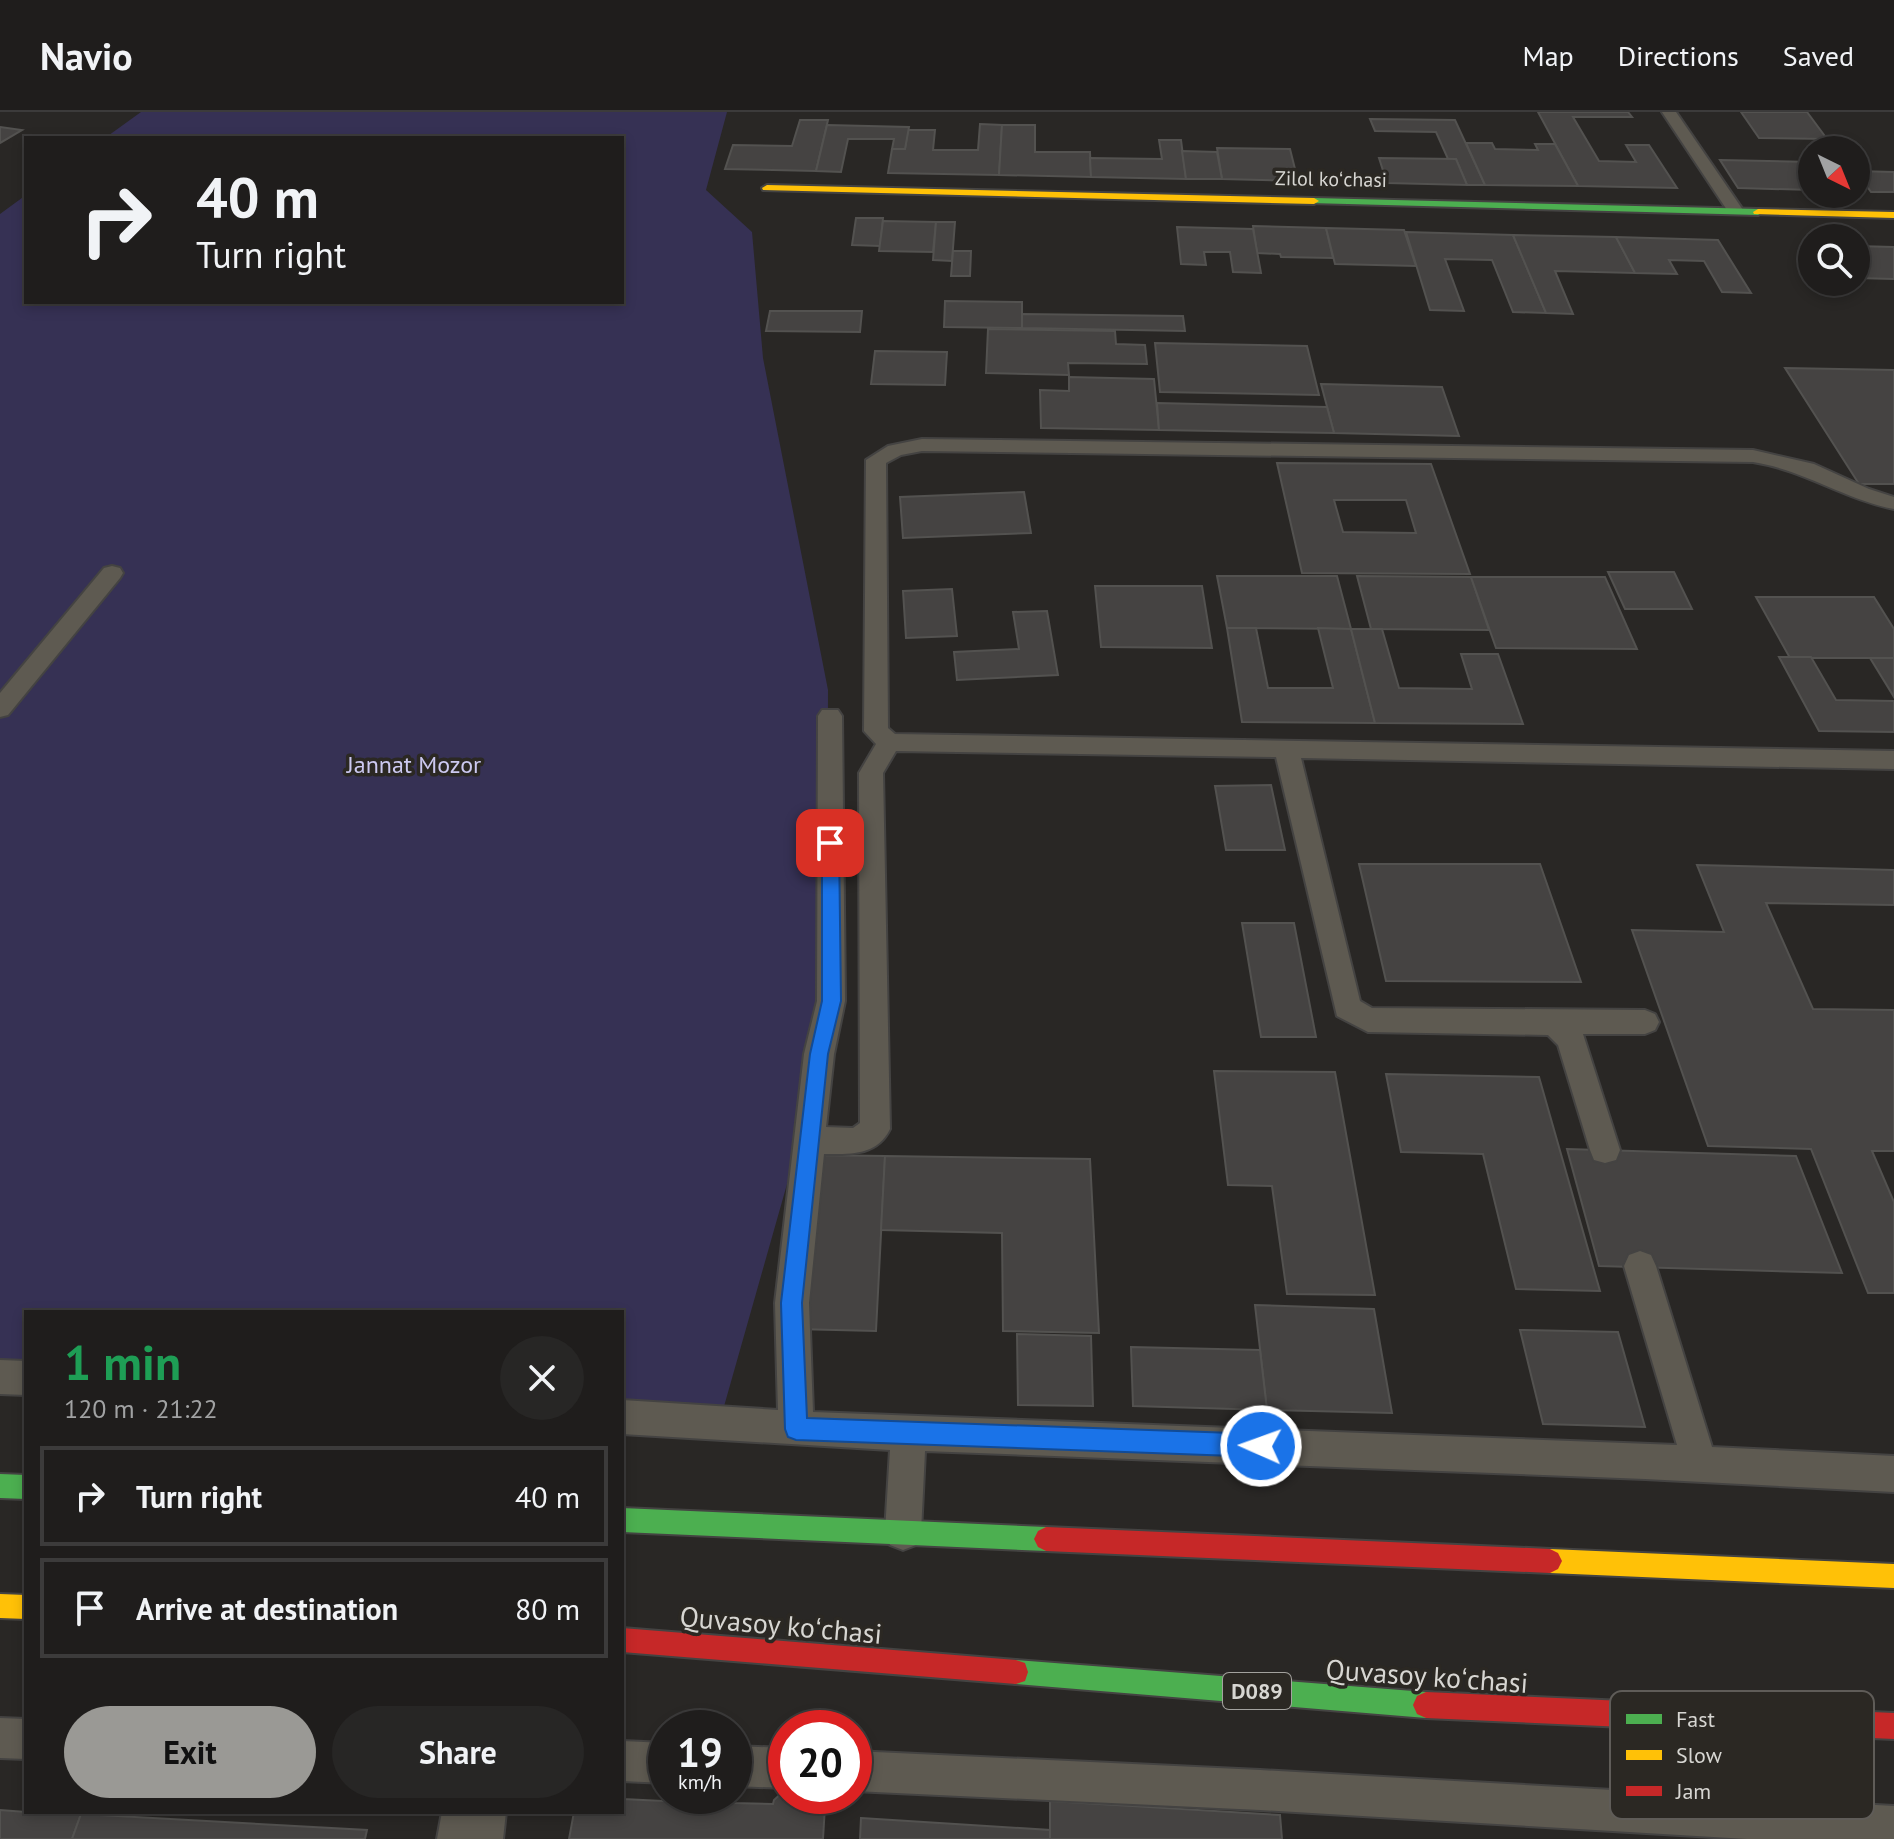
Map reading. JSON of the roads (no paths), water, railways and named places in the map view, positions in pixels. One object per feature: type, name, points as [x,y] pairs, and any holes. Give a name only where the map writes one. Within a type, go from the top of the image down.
[{"type":"street","name":"Zilol koʻchasi","points":[[767,188],[1894,215]]},
{"type":"street","points":[[0,1486],[24,1487]]},
{"type":"street","points":[[624,1520],[1894,1576]]},
{"type":"street","points":[[0,1606],[24,1607]]},
{"type":"street","name":"Quvasoy koʻchasi","points":[[624,1640],[1476,1709],[1610,1714]]},
{"type":"street","name":"Quvasoy koʻchasi","points":[[1874,1725],[1894,1726]]},
{"type":"street","points":[[470,1839],[474,1814]]},
{"type":"lane","points":[[1669,112],[1735,210]]},
{"type":"lane","points":[[1894,503],[1858,494],[1816,472],[1753,456],[922,445],[895,450],[876,460],[876,731],[889,742],[1894,760]]},
{"type":"lane","points":[[0,709],[112,573]]},
{"type":"lane","points":[[796,1429],[792,1303],[819,1054],[831,1001],[830,716]]},
{"type":"lane","points":[[809,1140],[858,1141],[875,1129],[871,773],[889,742]]},
{"type":"lane","points":[[1287,751],[1347,1008],[1368,1020],[1645,1022]]},
{"type":"lane","points":[[1555,1023],[1571,1039],[1605,1150]]},
{"type":"lane","points":[[1640,1266],[1700,1464]]},
{"type":"lane","points":[[0,1377],[24,1378]]},
{"type":"lane","points":[[624,1417],[796,1429],[909,1431],[1894,1474]]},
{"type":"lane","points":[[903,1532],[909,1431]]},
{"type":"lane","points":[[0,1738],[24,1739]]},
{"type":"lane","points":[[624,1761],[648,1762]]},
{"type":"lane","points":[[872,1772],[1610,1810]]},
{"type":"lane","points":[[1757,1819],[1894,1827]]},
{"type":"park label","name":"Jannat Mozor","points":[[414,765]]}]
